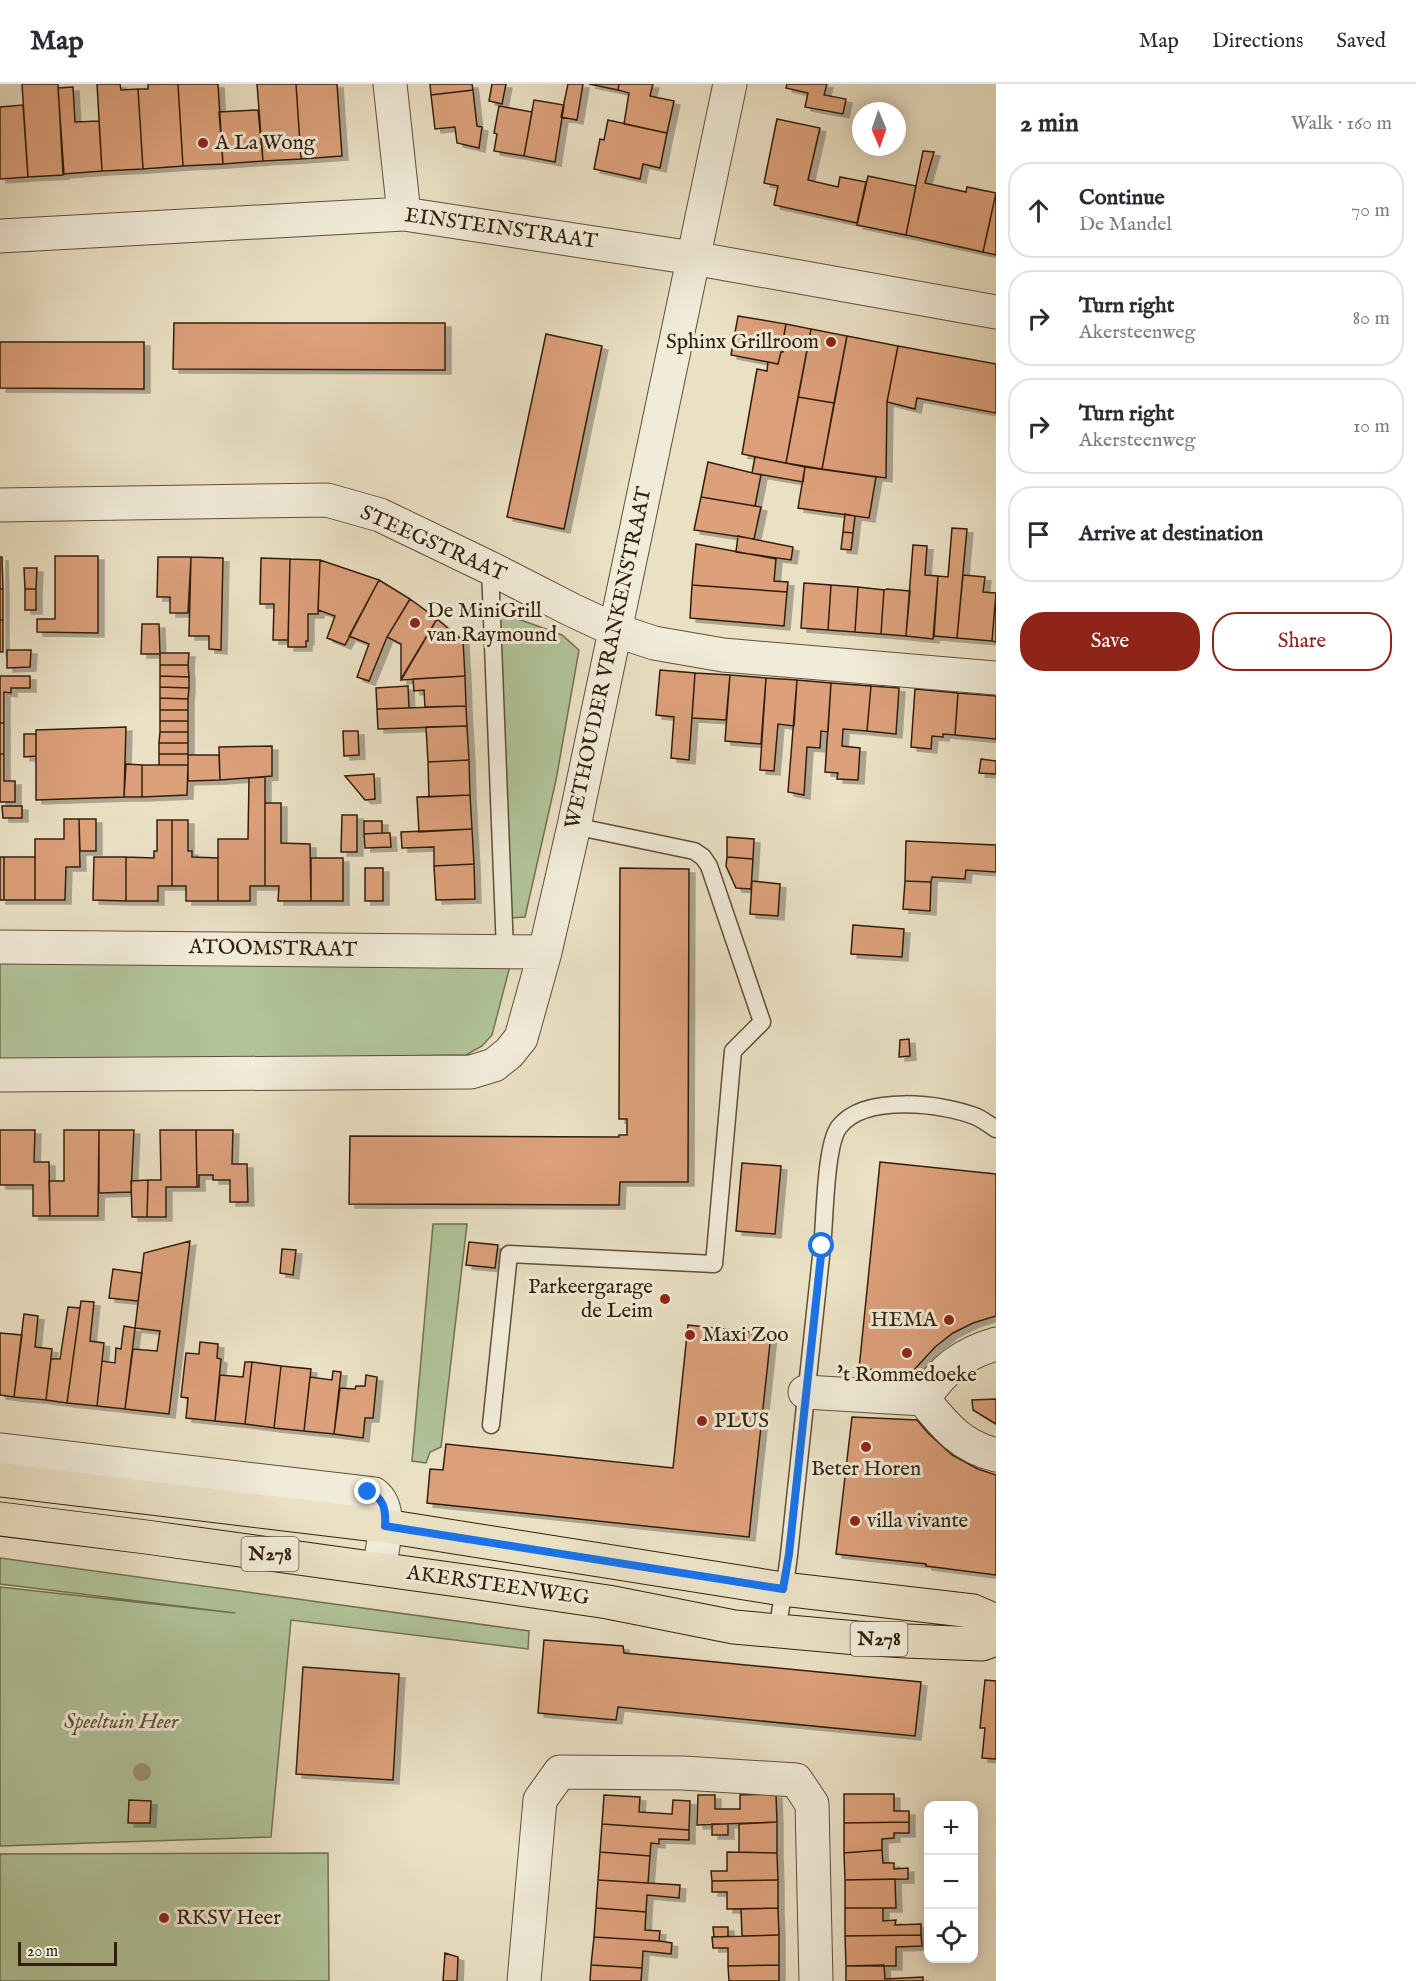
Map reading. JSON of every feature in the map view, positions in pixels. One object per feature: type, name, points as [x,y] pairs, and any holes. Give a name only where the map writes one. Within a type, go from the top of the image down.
[{"type":"main road","name":"AKERSTEENWEG","points":[[0,1480],[385,1526],[783,1589],[973,1611],[996,1621]]},
{"type":"main road","name":"AKERSTEENWEG","points":[[0,1519],[597,1600],[700,1621],[777,1631],[857,1638],[982,1644],[996,1639]]},
{"type":"street","points":[[390,84],[404,214]]},
{"type":"street","name":"WETHOUDER VRANKENSTRAAT","points":[[0,1075],[383,1072],[491,1063],[521,1038],[545,952],[574,826],[730,84]]},
{"type":"street","name":"EINSTEINSTRAAT","points":[[0,236],[404,214],[693,258],[996,312]]},
{"type":"street","name":"STEEGSTRAAT","points":[[0,505],[327,500],[380,515],[572,610],[615,630],[654,643],[723,655],[996,678]]},
{"type":"street","name":"ATOOMSTRAAT","points":[[0,947],[545,952]]},
{"type":"street","points":[[923,1399],[937,1378],[956,1361],[981,1348],[996,1344]]},
{"type":"street","points":[[805,1392],[923,1399],[947,1429],[969,1445],[996,1455]]},
{"type":"street","points":[[0,1450],[368,1492],[374,1494],[386,1512],[379,1569]]},
{"type":"street","points":[[524,1981],[540,1800],[560,1772],[682,1773],[796,1780],[812,1804],[816,1981]]},
{"type":"lane","points":[[490,568],[505,951]]},
{"type":"lane","points":[[491,1425],[509,1254],[714,1264],[733,1051],[762,1022],[709,866],[703,857],[694,852],[574,826]]},
{"type":"lane","points":[[777,1631],[789,1554],[822,1246],[830,1145],[838,1127],[850,1116],[882,1106],[907,1104],[935,1106],[977,1117],[996,1129]]},
{"type":"green space","points":[[499,612],[562,635],[579,650],[556,780],[525,917],[510,918]]},
{"type":"green space","points":[[512,958],[492,1035],[482,1046],[466,1055],[0,1059],[0,963]]},
{"type":"green space","points":[[433,1224],[467,1224],[441,1447],[430,1452],[426,1463],[412,1461]]},
{"type":"green space","name":"Speeltuin Heer","points":[[0,1558],[529,1631],[528,1649],[291,1620],[271,1837],[0,1846],[0,1587],[235,1613],[0,1584]]},
{"type":"green space","name":"RKSV Heer","points":[[328,1853],[329,1981],[0,1981],[0,1854]]},
{"type":"building","points":[[22,84],[58,84],[63,175],[28,177]]},
{"type":"building","points":[[97,84],[120,84],[121,90],[138,89],[143,169],[102,171]]},
{"type":"building","points":[[148,84],[178,84],[183,166],[143,169],[138,89],[148,89]]},
{"type":"building","points":[[178,84],[218,84],[223,164],[183,166]]},
{"type":"building","points":[[257,84],[296,84],[301,159],[263,161]]},
{"type":"building","points":[[296,84],[337,84],[342,156],[301,159]]},
{"type":"building","points":[[430,84],[472,84],[473,90],[431,95]]},
{"type":"building","points":[[492,84],[506,84],[502,104],[489,101]]},
{"type":"building","points":[[568,84],[583,84],[577,120],[561,117]]},
{"type":"building","points":[[589,84],[619,84],[618,90]]},
{"type":"building","points":[[619,84],[653,84],[650,96],[674,101],[667,133],[624,124],[629,93],[618,90]]},
{"type":"building","points":[[787,84],[827,84],[824,95],[846,99],[843,114],[805,107],[808,93],[786,88]]},
{"type":"building","points":[[73,87],[75,122],[99,121],[102,171],[64,174],[58,88]]},
{"type":"building","points":[[473,90],[477,126],[482,127],[479,148],[457,143],[455,127],[435,129],[431,95]]},
{"type":"building","points":[[534,100],[564,105],[555,162],[524,156]]},
{"type":"building","points":[[23,105],[28,177],[0,179],[0,107]]},
{"type":"building","points":[[499,106],[532,112],[524,156],[494,151],[497,134],[494,133]]},
{"type":"building","points":[[258,110],[263,161],[223,164],[219,112]]},
{"type":"building","points":[[777,119],[820,128],[808,180],[838,187],[840,177],[866,182],[857,223],[774,205],[778,186],[764,183]]},
{"type":"building","points":[[608,120],[667,133],[660,168],[643,164],[640,179],[594,169],[600,139],[604,140]]},
{"type":"building","points":[[923,151],[934,152],[925,183],[966,192],[967,187],[996,193],[983,252],[906,235]]},
{"type":"building","points":[[868,176],[916,186],[906,235],[857,225]]},
{"type":"building","points":[[996,193],[996,255],[983,252]]},
{"type":"building","points":[[738,316],[786,324],[783,352],[781,352],[778,364],[731,355]]},
{"type":"building","points":[[174,323],[445,323],[445,370],[173,369]]},
{"type":"building","points":[[786,324],[811,329],[786,463],[742,454],[757,369],[767,371],[768,362],[778,364],[781,352],[783,352]]},
{"type":"building","points":[[811,329],[847,336],[834,403],[798,397]]},
{"type":"building","points":[[546,334],[602,346],[564,529],[507,517]]},
{"type":"building","points":[[847,336],[898,346],[887,402],[886,478],[822,469]]},
{"type":"building","points":[[0,342],[144,342],[144,389],[0,388]]},
{"type":"building","points":[[898,346],[996,364],[996,413],[917,398],[915,409],[887,402]]},
{"type":"building","points":[[798,397],[834,403],[822,469],[786,463]]},
{"type":"building","points":[[755,457],[805,467],[803,482],[752,473]]},
{"type":"building","points":[[708,462],[761,475],[755,506],[701,497]]},
{"type":"building","points":[[805,467],[876,477],[869,518],[798,508]]},
{"type":"building","points":[[701,497],[761,507],[754,539],[694,530]]},
{"type":"building","points":[[845,514],[855,516],[853,533],[843,532]]},
{"type":"building","points":[[952,528],[967,529],[957,638],[934,636],[938,576],[948,577]]},
{"type":"building","points":[[843,532],[853,533],[851,550],[841,549]]},
{"type":"building","points":[[738,536],[793,547],[791,560],[736,552]]},
{"type":"building","points":[[696,544],[776,559],[774,581],[788,582],[787,592],[692,585]]},
{"type":"building","points":[[913,545],[927,546],[925,575],[938,576],[933,639],[906,636]]},
{"type":"building","points":[[55,556],[98,556],[98,633],[37,632],[37,619],[55,619]]},
{"type":"building","points":[[0,557],[2,557],[3,589],[0,589]]},
{"type":"building","points":[[158,557],[191,557],[188,613],[170,613],[170,597],[157,597]]},
{"type":"building","points":[[191,557],[223,558],[221,650],[209,649],[209,636],[189,636]]},
{"type":"building","points":[[261,558],[290,559],[288,640],[273,640],[274,604],[260,604]]},
{"type":"building","points":[[290,559],[320,560],[318,614],[308,614],[306,647],[288,647]]},
{"type":"building","points":[[320,560],[379,580],[345,645],[327,638],[335,616],[318,610]]},
{"type":"building","points":[[24,568],[37,568],[36,589],[25,589]]},
{"type":"building","points":[[963,575],[985,577],[983,592],[996,593],[992,641],[957,638]]},
{"type":"building","points":[[379,580],[410,599],[387,637],[369,681],[357,677],[369,644],[349,636]]},
{"type":"building","points":[[804,583],[831,585],[828,630],[801,628]]},
{"type":"building","points":[[692,585],[787,592],[784,626],[690,618]]},
{"type":"building","points":[[831,585],[858,587],[855,632],[828,630]]},
{"type":"building","points":[[858,587],[884,590],[881,634],[855,632]]},
{"type":"building","points":[[0,589],[3,589],[3,620],[0,620]]},
{"type":"building","points":[[25,589],[36,589],[36,610],[25,610]]},
{"type":"building","points":[[884,590],[910,591],[906,636],[881,634]]},
{"type":"building","points":[[996,593],[996,642],[992,641]]},
{"type":"building","points":[[410,599],[437,619],[401,679],[401,644],[387,637]]},
{"type":"building","points":[[437,619],[463,641],[465,676],[401,680]]},
{"type":"building","points":[[0,620],[3,620],[3,652],[0,652]]},
{"type":"building","points":[[142,624],[159,624],[160,654],[141,654]]},
{"type":"building","points":[[7,650],[31,650],[30,667],[7,668]]},
{"type":"building","points":[[160,653],[189,653],[188,665],[160,665]]},
{"type":"building","points":[[160,665],[188,665],[189,677],[160,676]]},
{"type":"building","points":[[660,670],[695,673],[689,760],[671,758],[674,717],[656,715]]},
{"type":"building","points":[[695,673],[730,675],[726,720],[692,718]]},
{"type":"building","points":[[730,675],[766,678],[761,744],[725,741]]},
{"type":"building","points":[[0,676],[30,676],[30,688],[11,688],[11,693],[4,692],[4,723],[0,723]]},
{"type":"building","points":[[160,676],[189,677],[189,688],[160,687]]},
{"type":"building","points":[[465,676],[466,706],[425,707],[424,690],[414,691],[413,679]]},
{"type":"building","points":[[766,678],[797,680],[794,726],[778,724],[774,771],[760,770]]},
{"type":"building","points":[[797,680],[831,683],[828,732],[821,731],[820,748],[807,747],[804,795],[788,792]]},
{"type":"building","points":[[831,683],[871,686],[867,731],[843,729],[842,746],[860,748],[858,780],[837,779],[838,773],[825,772]]},
{"type":"building","points":[[408,686],[409,708],[377,709],[376,688]]},
{"type":"building","points":[[871,686],[899,688],[896,734],[867,731]]},
{"type":"building","points":[[160,687],[189,688],[188,699],[160,698]]},
{"type":"building","points":[[915,689],[958,693],[955,735],[932,736],[931,749],[911,747]]},
{"type":"building","points":[[958,693],[996,696],[996,739],[955,735]]},
{"type":"building","points":[[160,698],[188,699],[188,710],[160,710]]},
{"type":"building","points":[[466,706],[467,726],[378,729],[377,709]]},
{"type":"building","points":[[160,710],[188,710],[188,721],[160,721]]},
{"type":"building","points":[[160,721],[188,721],[188,732],[160,732]]},
{"type":"building","points":[[0,723],[4,723],[4,754],[0,754]]},
{"type":"building","points":[[467,726],[469,760],[428,762],[426,727]]},
{"type":"building","points":[[126,727],[124,797],[36,800],[36,730]]},
{"type":"building","points":[[343,731],[358,731],[359,755],[344,756]]},
{"type":"building","points":[[160,732],[188,732],[188,743],[159,743]]},
{"type":"building","points":[[24,734],[36,734],[36,756],[24,757]]},
{"type":"building","points":[[159,743],[188,743],[188,754],[159,754]]},
{"type":"building","points":[[272,746],[272,776],[220,780],[219,747]]},
{"type":"building","points":[[0,754],[4,754],[4,781],[15,781],[15,802],[0,802]]},
{"type":"building","points":[[159,754],[188,754],[188,765],[159,765]]},
{"type":"building","points":[[188,755],[219,755],[220,780],[188,781]]},
{"type":"building","points":[[981,759],[996,761],[996,774],[979,773]]},
{"type":"building","points":[[469,760],[470,795],[429,797],[428,762]]},
{"type":"building","points":[[126,764],[142,765],[142,797],[124,797]]},
{"type":"building","points":[[142,765],[188,765],[187,795],[142,797]]},
{"type":"building","points":[[374,774],[375,799],[365,800],[345,776]]},
{"type":"building","points":[[265,777],[265,886],[250,886],[250,901],[218,901],[218,839],[248,839],[249,778]]},
{"type":"building","points":[[470,795],[472,829],[419,832],[417,797]]},
{"type":"building","points":[[265,803],[281,803],[281,843],[310,844],[311,901],[278,901],[279,886],[265,886]]},
{"type":"building","points":[[2,806],[22,806],[22,818],[3,818]]},
{"type":"building","points":[[342,815],[357,815],[357,852],[341,852]]},
{"type":"building","points":[[64,819],[79,819],[80,867],[66,867],[65,900],[35,900],[35,839],[64,839]]},
{"type":"building","points":[[79,819],[96,819],[96,851],[80,851]]},
{"type":"building","points":[[157,820],[172,820],[172,886],[158,886],[158,901],[126,901],[126,857],[154,858],[154,851],[157,851]]},
{"type":"building","points":[[172,820],[188,820],[188,851],[192,851],[192,857],[218,858],[218,901],[186,901],[186,886],[172,886]]},
{"type":"building","points":[[364,821],[382,821],[382,833],[364,834]]},
{"type":"building","points":[[472,829],[474,864],[434,866],[434,847],[402,848],[401,832]]},
{"type":"building","points":[[390,833],[391,847],[365,848],[364,834]]},
{"type":"building","points":[[727,837],[754,839],[753,859],[727,857]]},
{"type":"building","points":[[906,841],[996,845],[996,872],[966,870],[965,879],[932,877],[931,882],[905,881]]},
{"type":"building","points":[[0,857],[4,857],[4,900],[0,900]]},
{"type":"building","points":[[4,857],[35,857],[35,900],[4,900]]},
{"type":"building","points":[[94,857],[126,857],[126,901],[93,900]]},
{"type":"building","points":[[727,857],[753,859],[751,889],[736,888],[726,866]]},
{"type":"building","points":[[311,858],[343,858],[343,901],[311,901]]},
{"type":"building","points":[[474,864],[475,899],[436,900],[434,866]]},
{"type":"building","points":[[365,868],[383,868],[383,901],[365,901]]},
{"type":"building","points":[[620,868],[689,869],[688,1182],[620,1182],[619,1205],[349,1204],[350,1136],[619,1137],[619,1135],[627,1135],[627,1119],[619,1119]]},
{"type":"building","points":[[752,881],[780,884],[778,916],[750,914]]},
{"type":"building","points":[[905,881],[931,882],[930,911],[903,909]]},
{"type":"building","points":[[853,925],[904,929],[902,957],[851,954]]},
{"type":"building","points":[[909,1039],[910,1056],[899,1057],[900,1040]]},
{"type":"building","points":[[0,1130],[35,1130],[34,1162],[49,1162],[50,1216],[33,1216],[33,1185],[0,1185]]},
{"type":"building","points":[[64,1130],[99,1130],[98,1216],[50,1216],[49,1181],[64,1181]]},
{"type":"building","points":[[99,1130],[134,1130],[131,1192],[99,1193]]},
{"type":"building","points":[[160,1130],[196,1130],[197,1187],[166,1187],[166,1217],[147,1217],[148,1180],[161,1180]]},
{"type":"building","points":[[196,1130],[233,1130],[232,1164],[247,1164],[248,1202],[230,1202],[230,1180],[213,1180],[213,1175],[199,1175],[199,1187],[197,1187]]},
{"type":"building","points":[[880,1162],[996,1174],[996,1316],[973,1323],[953,1333],[935,1347],[913,1371],[859,1369]]},
{"type":"building","points":[[742,1163],[781,1166],[775,1234],[736,1231]]},
{"type":"building","points":[[148,1180],[147,1217],[132,1217],[131,1181]]},
{"type":"building","points":[[190,1241],[169,1414],[125,1409],[133,1349],[157,1351],[160,1331],[135,1328],[144,1253]]},
{"type":"building","points":[[469,1242],[498,1245],[495,1268],[466,1265]]},
{"type":"building","points":[[282,1249],[296,1250],[293,1275],[280,1273]]},
{"type":"building","points":[[113,1269],[142,1273],[138,1301],[109,1298]]},
{"type":"building","points":[[81,1301],[94,1302],[90,1341],[104,1343],[97,1406],[67,1403]]},
{"type":"building","points":[[68,1307],[80,1308],[67,1403],[46,1400],[51,1359],[60,1359]]},
{"type":"building","points":[[24,1314],[38,1316],[35,1347],[52,1349],[46,1400],[14,1397]]},
{"type":"building","points":[[688,1325],[771,1334],[749,1537],[427,1503],[430,1469],[443,1470],[446,1444],[673,1468]]},
{"type":"building","points":[[124,1326],[135,1328],[125,1409],[97,1406],[102,1361],[115,1363],[116,1348],[121,1349]]},
{"type":"building","points":[[0,1333],[22,1335],[14,1397],[0,1395]]},
{"type":"building","points":[[200,1342],[218,1344],[217,1358],[221,1359],[215,1421],[186,1418],[188,1398],[181,1397],[186,1353],[199,1354]]},
{"type":"building","points":[[245,1362],[252,1362],[245,1424],[215,1421],[220,1375],[243,1377]]},
{"type":"building","points":[[252,1362],[281,1366],[274,1428],[245,1424]]},
{"type":"building","points":[[281,1366],[311,1369],[304,1431],[274,1428]]},
{"type":"building","points":[[333,1371],[341,1372],[334,1434],[304,1431],[310,1377],[332,1380]]},
{"type":"building","points":[[366,1375],[377,1377],[373,1418],[365,1418],[363,1438],[334,1434],[340,1388],[355,1389],[356,1386],[365,1386]]},
{"type":"building","points":[[996,1399],[996,1424],[973,1410],[972,1400]]},
{"type":"building","points":[[852,1417],[917,1420],[952,1455],[978,1469],[996,1475],[996,1575],[836,1554]]},
{"type":"building","points":[[544,1640],[623,1646],[624,1653],[921,1682],[915,1736],[618,1707],[616,1720],[538,1713]]},
{"type":"building","points":[[303,1667],[399,1674],[393,1780],[296,1774]]},
{"type":"building","points":[[985,1680],[996,1681],[996,1759],[982,1758],[985,1728],[980,1728]]},
{"type":"building","points":[[776,1794],[777,1822],[697,1825],[698,1795],[715,1795],[715,1809],[740,1809],[740,1795]]},
{"type":"building","points":[[844,1794],[894,1794],[894,1811],[909,1811],[909,1822],[844,1823]]},
{"type":"building","points":[[604,1795],[640,1797],[639,1812],[672,1814],[673,1800],[690,1801],[689,1830],[602,1824]]},
{"type":"building","points":[[129,1800],[151,1801],[150,1823],[128,1823]]},
{"type":"building","points":[[777,1822],[777,1853],[739,1852],[739,1824]]},
{"type":"building","points":[[909,1822],[909,1833],[894,1833],[894,1838],[882,1839],[882,1850],[844,1853],[844,1823]]},
{"type":"building","points":[[602,1824],[689,1830],[689,1840],[659,1839],[659,1844],[651,1843],[650,1856],[600,1852]]},
{"type":"building","points":[[712,1824],[728,1824],[728,1835],[712,1835]]},
{"type":"building","points":[[882,1850],[883,1863],[894,1863],[894,1869],[908,1868],[908,1879],[845,1880],[844,1853]]},
{"type":"building","points":[[600,1852],[650,1856],[648,1883],[598,1880]]},
{"type":"building","points":[[727,1852],[777,1853],[778,1880],[712,1881],[711,1871],[727,1871]]},
{"type":"building","points":[[895,1879],[896,1908],[845,1908],[845,1880]]},
{"type":"building","points":[[598,1880],[680,1885],[679,1898],[647,1895],[646,1912],[596,1908]]},
{"type":"building","points":[[778,1880],[778,1908],[727,1909],[727,1892],[712,1892],[712,1881]]},
{"type":"building","points":[[596,1908],[646,1912],[645,1930],[660,1931],[659,1941],[594,1937]]},
{"type":"building","points":[[778,1908],[779,1935],[742,1936],[741,1909]]},
{"type":"building","points":[[845,1908],[883,1908],[883,1921],[896,1920],[895,1925],[921,1924],[921,1935],[845,1936]]},
{"type":"building","points":[[713,1927],[728,1927],[728,1937],[714,1937]]},
{"type":"building","points":[[779,1935],[779,1965],[728,1966],[728,1948],[713,1948],[712,1937]]},
{"type":"building","points":[[921,1935],[922,1946],[896,1947],[896,1966],[846,1966],[845,1936]]},
{"type":"building","points":[[594,1937],[672,1943],[671,1954],[643,1951],[642,1968],[591,1965]]},
{"type":"building","points":[[445,1953],[458,1957],[457,1981],[443,1981]]},
{"type":"building","points":[[591,1965],[642,1968],[641,1981],[590,1981]]},
{"type":"building","points":[[779,1965],[779,1981],[729,1981],[728,1966]]},
{"type":"building","points":[[884,1965],[885,1979],[923,1977],[923,1981],[846,1981],[846,1966]]},
{"type":"place","name":"A La Wong","points":[[203,143]]},
{"type":"place","name":"Sphinx Grillroom","points":[[831,342]]},
{"type":"place","name":"De MiniGrill van Raymound","points":[[415,623]]},
{"type":"place","name":"Parkeergarage de Leim","points":[[665,1299]]},
{"type":"place","name":"HEMA","points":[[949,1320]]},
{"type":"place","name":"Maxi Zoo","points":[[690,1335]]},
{"type":"place","name":"'t Rommedoeke","points":[[907,1353]]},
{"type":"place","name":"PLUS","points":[[702,1421]]},
{"type":"place","name":"Beter Horen","points":[[866,1447]]},
{"type":"place","name":"villa vivante","points":[[855,1521]]},
{"type":"place","name":"RKSV Heer","points":[[164,1918]]},
{"type":"route","points":[[368,1492],[380,1498],[386,1512],[385,1526],[783,1589],[789,1554],[822,1246]]}]
